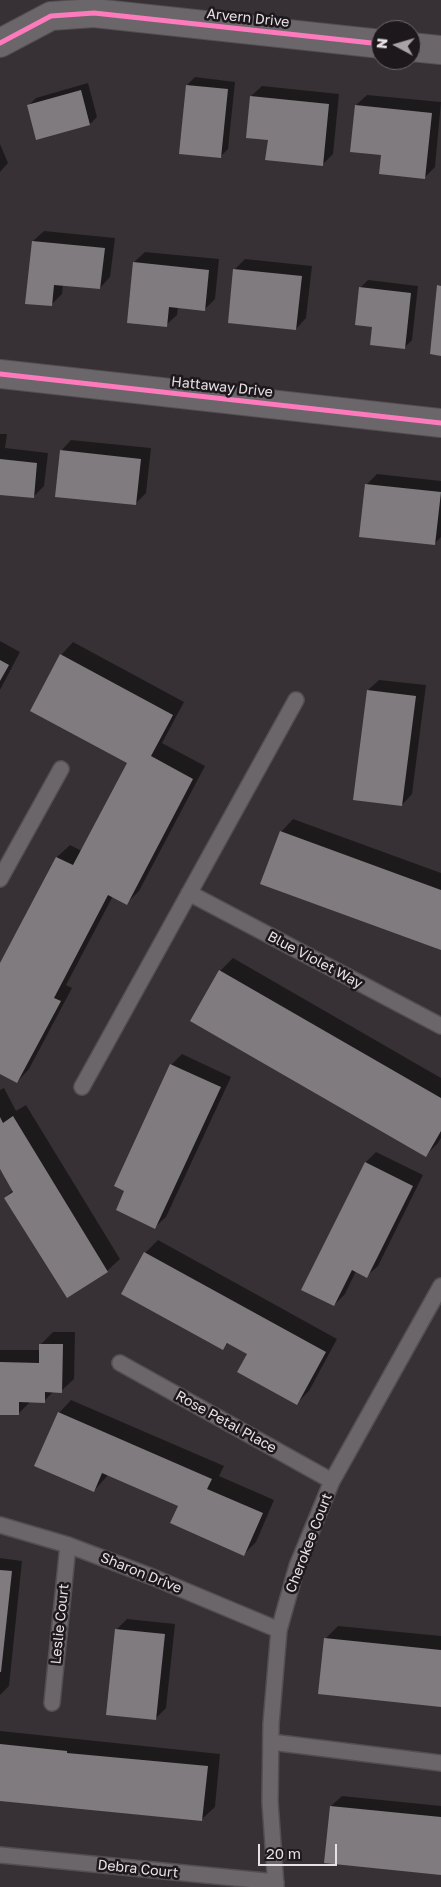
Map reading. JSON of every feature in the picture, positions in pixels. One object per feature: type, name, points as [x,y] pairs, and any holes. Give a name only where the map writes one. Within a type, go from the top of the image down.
[{"type":"street","name":"Arvern Drive","points":[[0,43],[51,16],[95,7],[371,43]]},
{"type":"street","points":[[421,48],[441,50]]},
{"type":"street","name":"Hattaway Drive","points":[[0,374],[441,423]]},
{"type":"lane","points":[[82,1087],[296,700]]},
{"type":"lane","points":[[0,879],[61,769]]},
{"type":"lane","name":"Blue Violet Way","points":[[189,893],[441,1026]]},
{"type":"lane","name":"Cherokee Court","points":[[276,1884],[270,1802],[271,1742],[279,1630],[297,1566],[332,1481],[441,1286]]},
{"type":"lane","name":"Rose Petal Place","points":[[120,1363],[332,1481]]},
{"type":"lane","name":"Sharon Drive","points":[[0,1525],[68,1544],[279,1630]]},
{"type":"lane","name":"Leslie Court","points":[[52,1703],[68,1544]]},
{"type":"lane","points":[[271,1742],[441,1763]]},
{"type":"lane","name":"Debra Court","points":[[0,1855],[276,1884]]},
{"type":"building","points":[[186,85],[228,89],[221,158],[179,154]]},
{"type":"building","points":[[81,90],[90,125],[36,140],[27,105]]},
{"type":"building","points":[[250,96],[329,104],[323,166],[265,160],[268,140],[246,138]]},
{"type":"building","points":[[355,105],[432,113],[425,179],[379,174],[381,155],[350,152]]},
{"type":"building","points":[[32,241],[105,248],[100,289],[54,285],[52,306],[25,304]]},
{"type":"building","points":[[133,262],[209,270],[205,311],[169,307],[167,327],[127,323]]},
{"type":"building","points":[[233,269],[302,276],[296,330],[228,323]]},
{"type":"building","points":[[437,285],[441,286],[441,356],[430,354]]},
{"type":"building","points":[[359,287],[411,293],[405,349],[370,345],[372,327],[355,325]]},
{"type":"building","points":[[60,450],[141,459],[136,505],[55,497]]},
{"type":"building","points":[[0,459],[37,463],[34,498],[0,495]]},
{"type":"building","points":[[365,484],[441,492],[435,545],[359,537]]},
{"type":"building","points":[[60,654],[173,715],[151,756],[193,779],[127,905],[108,895],[54,998],[61,1001],[17,1083],[0,1074],[0,963],[56,857],[73,865],[127,763],[30,711]]},
{"type":"building","points":[[0,660],[9,665],[0,681]]},
{"type":"building","points":[[367,690],[416,696],[402,806],[353,800]]},
{"type":"building","points":[[280,831],[441,890],[441,950],[260,884]]},
{"type":"building","points":[[219,970],[441,1098],[441,1131],[426,1157],[190,1021]]},
{"type":"building","points":[[170,1064],[221,1087],[155,1229],[116,1210],[124,1191],[114,1186]]},
{"type":"building","points":[[13,1116],[108,1272],[67,1298],[4,1198],[13,1192],[0,1169],[0,1117],[3,1123]]},
{"type":"building","points":[[365,1162],[413,1186],[367,1278],[352,1270],[334,1306],[301,1290]]},
{"type":"building","points":[[144,1252],[326,1352],[297,1405],[237,1372],[247,1354],[227,1343],[223,1350],[121,1294]]},
{"type":"building","points":[[39,1344],[63,1344],[62,1393],[45,1392],[45,1403],[19,1402],[19,1415],[0,1415],[0,1362],[39,1363]]},
{"type":"building","points":[[58,1412],[212,1479],[207,1489],[263,1513],[244,1556],[170,1523],[178,1506],[102,1473],[94,1492],[34,1466]]},
{"type":"building","points":[[0,1570],[12,1571],[1,1672],[0,1672]]},
{"type":"building","points":[[115,1629],[165,1634],[156,1720],[106,1715]]},
{"type":"building","points":[[324,1638],[441,1650],[441,1707],[318,1694]]},
{"type":"building","points":[[0,1744],[67,1751],[67,1753],[208,1766],[202,1821],[0,1801]]},
{"type":"building","points":[[330,1806],[441,1817],[441,1875],[324,1863]]},
{"type":"cycle path","points":[[0,43],[51,16],[94,13],[371,43]]},
{"type":"cycle path","points":[[0,374],[441,423]]}]
